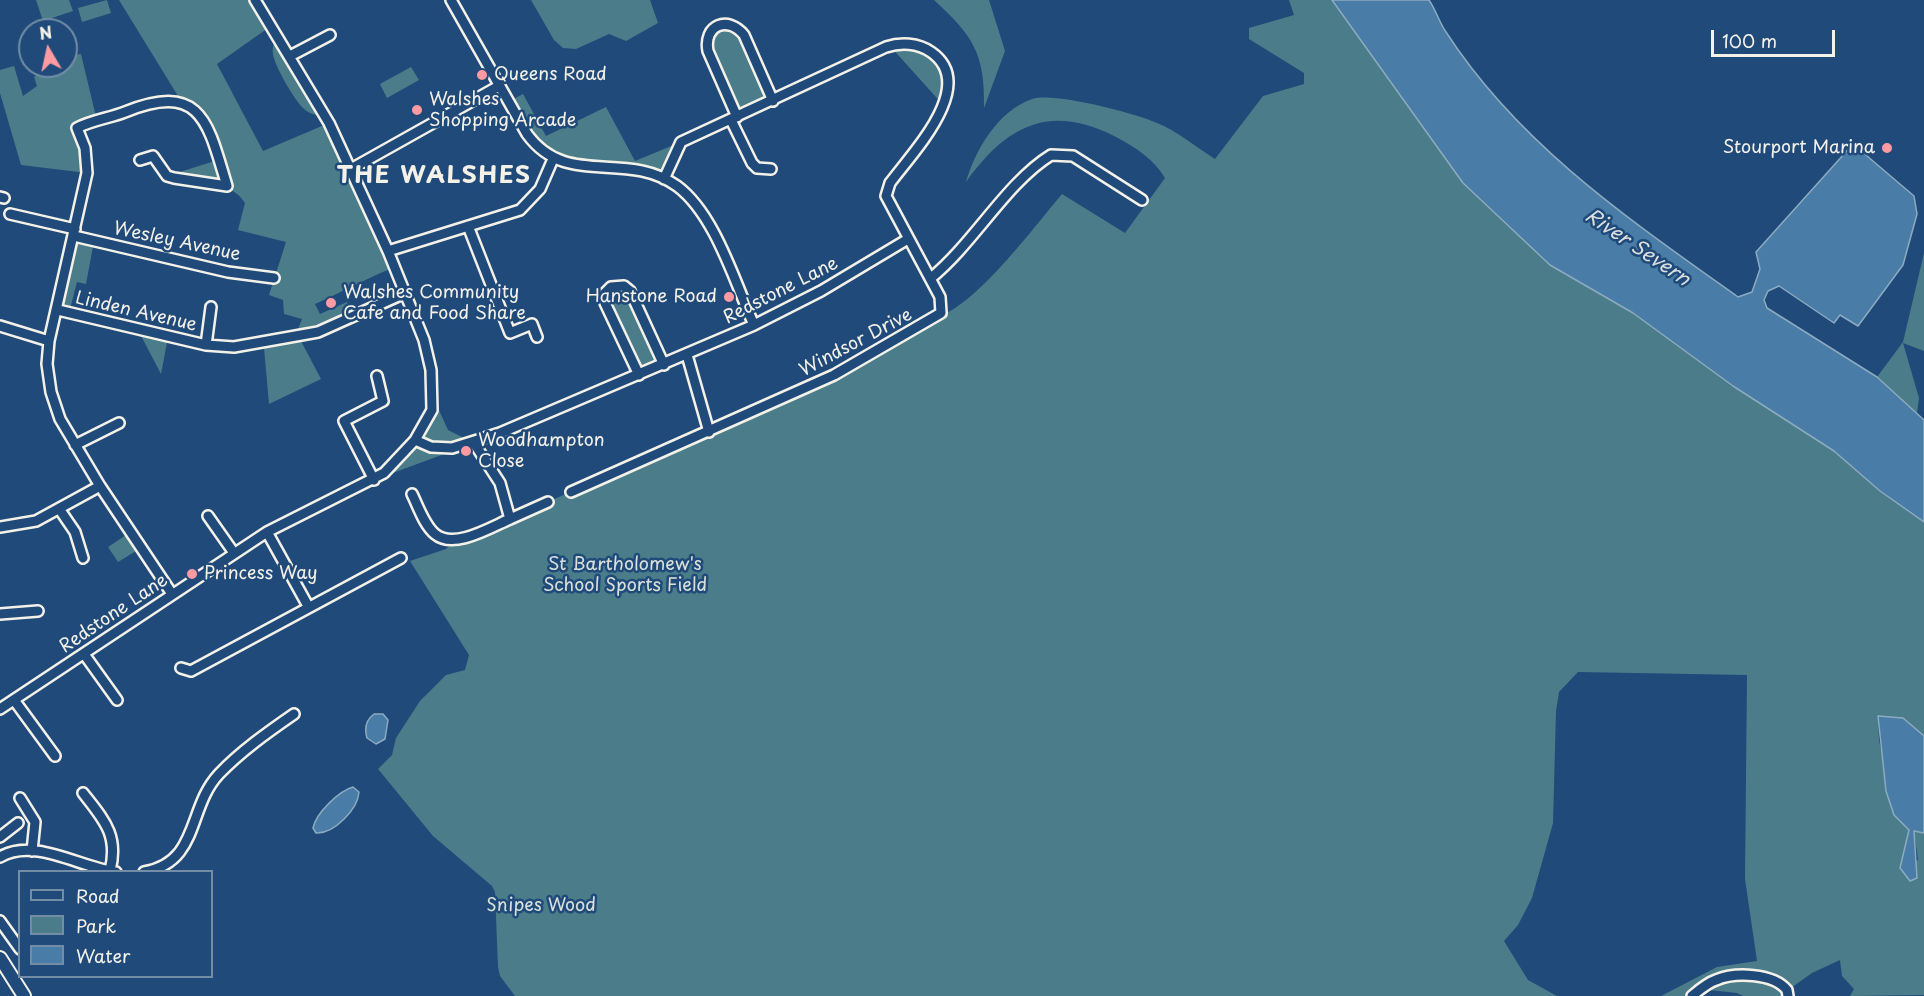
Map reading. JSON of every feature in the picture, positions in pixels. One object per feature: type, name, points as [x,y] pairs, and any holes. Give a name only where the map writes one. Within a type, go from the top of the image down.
[{"type":"main road","points":[[0,958],[24,996]]},
{"type":"street","name":"Redstone Lane","points":[[0,710],[267,532],[374,480],[400,458],[415,440],[432,410],[432,386],[424,340],[388,251],[329,123],[255,0]]},
{"type":"street","points":[[451,0],[534,144],[553,159],[581,166],[636,168],[664,179],[689,197],[708,223],[754,325]]},
{"type":"street","points":[[664,179],[681,142],[734,118],[773,101],[744,35],[737,26],[717,26],[709,32],[706,42],[708,51],[734,118],[752,163],[757,168],[771,168]]},
{"type":"street","points":[[290,56],[330,35]]},
{"type":"street","name":"Windsor Drive","points":[[571,492],[834,375],[941,313],[942,306],[931,278],[908,239],[886,192],[944,106],[948,82],[946,71],[933,53],[914,44],[890,46],[773,101]]},
{"type":"street","points":[[351,169],[499,86]]},
{"type":"street","points":[[140,160],[153,156],[167,176],[227,186],[203,120],[181,101],[159,101],[77,128],[85,148],[87,173],[58,310],[49,341],[47,364],[51,392],[60,419],[100,486],[172,594]]},
{"type":"street","points":[[931,278],[948,264],[1029,173],[1051,154],[1073,156],[1142,200]]},
{"type":"street","points":[[388,251],[511,214],[526,206],[540,189],[553,159]]},
{"type":"street","name":"Wesley Avenue","points":[[10,214],[228,272],[274,278]]},
{"type":"street","points":[[468,226],[510,333],[532,324],[537,337]]},
{"type":"street","name":"Redstone Lane","points":[[415,440],[445,449],[474,443],[664,365],[754,325],[811,296],[908,239]]},
{"type":"street","points":[[639,375],[605,303],[604,294],[611,287],[620,285],[630,291],[664,365]]},
{"type":"street","name":"Linden Avenue","points":[[58,310],[206,345],[234,347],[318,332],[405,293]]},
{"type":"street","name":"Linden Avenue","points":[[206,345],[212,308]]},
{"type":"street","points":[[0,326],[49,341]]},
{"type":"street","points":[[687,355],[709,432]]},
{"type":"street","points":[[374,480],[344,421],[383,401],[377,376]]},
{"type":"street","points":[[75,445],[120,423]]},
{"type":"street","points":[[474,443],[500,483],[510,519]]},
{"type":"street","points":[[0,527],[36,521],[60,510],[100,486]]},
{"type":"street","points":[[412,494],[430,528],[437,536],[448,539],[473,534],[548,502]]},
{"type":"street","points":[[60,510],[75,532],[83,558]]},
{"type":"street","points":[[208,516],[234,553]]},
{"type":"street","points":[[267,532],[308,606]]},
{"type":"street","points":[[181,668],[191,671],[401,558]]},
{"type":"street","points":[[0,614],[27,617],[38,611]]},
{"type":"street","points":[[84,654],[117,700]]},
{"type":"street","points":[[14,700],[55,756]]},
{"type":"street","points":[[149,870],[170,862],[180,854],[192,831],[204,796],[218,775],[259,739],[294,714]]},
{"type":"street","points":[[83,793],[106,822],[112,836],[114,854],[110,870]]},
{"type":"street","points":[[20,798],[35,822],[32,851]]},
{"type":"street","points":[[0,837],[18,823]]},
{"type":"street","points":[[1,852],[32,851],[75,867],[101,870]]},
{"type":"street","points":[[0,921],[18,946]]},
{"type":"street","points":[[1692,996],[1713,980],[1728,976],[1752,977],[1778,982],[1788,990],[1788,996]]},
{"type":"green space","points":[[36,0],[69,0],[73,11],[52,18],[42,18]]},
{"type":"green space","points":[[107,0],[111,13],[82,22],[78,8]]},
{"type":"green space","points":[[119,0],[255,0],[271,26],[217,64],[263,151],[329,123],[395,267],[315,304],[320,314],[347,302],[351,312],[297,332],[302,319],[284,314],[283,300],[269,295],[286,242],[238,230],[245,203],[230,189],[210,182],[167,176],[218,160],[203,120],[178,96]]},
{"type":"green space","points":[[531,0],[650,0],[658,23],[626,41],[609,34],[576,49],[563,48],[554,40]]},
{"type":"green space","points":[[934,0],[989,0],[1005,51],[984,108],[982,73],[974,47],[958,24]]},
{"type":"green space","points":[[1289,0],[1332,0],[1463,183],[1550,265],[1633,313],[1834,451],[1880,491],[1924,522],[1924,736],[1903,718],[1878,716],[1879,740],[1894,815],[1909,830],[1900,868],[1918,860],[1914,831],[1924,833],[1924,995],[1850,996],[1854,989],[1842,976],[1840,960],[1812,973],[1788,990],[1788,996],[1743,996],[1737,993],[1700,989],[1692,996],[1661,996],[1717,967],[1757,961],[1745,879],[1747,675],[1578,672],[1559,692],[1556,711],[1553,823],[1532,898],[1518,925],[1504,941],[1528,980],[1557,996],[515,996],[500,976],[498,967],[495,892],[492,886],[433,836],[378,769],[392,755],[396,738],[420,701],[446,675],[465,670],[469,655],[410,561],[446,549],[451,544],[460,544],[488,535],[486,529],[787,397],[951,311],[985,283],[1062,194],[1125,233],[1165,178],[1144,154],[1116,137],[1092,127],[1070,122],[1050,121],[1032,125],[997,146],[966,182],[975,157],[999,122],[1020,105],[1032,99],[1058,98],[1113,109],[1157,123],[1215,159],[1263,96],[1304,84],[1304,73],[1249,39],[1249,28],[1294,15]]},
{"type":"green space","points":[[737,26],[773,101],[737,117],[708,51],[709,32]]},
{"type":"green space","points":[[277,36],[325,115],[313,114],[306,110],[290,91],[274,59],[273,47]]},
{"type":"green space","points":[[890,46],[924,48],[946,71],[944,106]]},
{"type":"green space","points":[[78,54],[81,54],[97,121],[78,128],[87,173],[21,165],[0,93],[0,70],[14,66],[23,96],[37,86],[34,78],[78,78]]},
{"type":"green space","points":[[411,67],[419,80],[387,98],[380,84]]},
{"type":"green space","points":[[523,94],[546,136],[606,107],[635,161],[681,142],[664,179],[613,166],[548,156],[508,102]]},
{"type":"green space","points":[[74,236],[94,241],[86,284],[77,282],[69,313],[58,310]]},
{"type":"green space","points":[[1924,253],[1924,351],[1903,343],[1919,398],[1917,413],[1877,377],[1903,342]]},
{"type":"green space","points":[[618,288],[626,292],[655,354],[655,362],[648,367],[639,365],[609,301],[609,294]]},
{"type":"green space","points":[[138,330],[168,337],[161,374]]},
{"type":"green space","points":[[301,341],[321,379],[269,404],[264,348]]},
{"type":"green space","points":[[433,405],[438,408],[448,430],[474,443],[374,480],[400,458]]},
{"type":"green space","points":[[126,535],[136,551],[118,562],[108,547]]},
{"type":"water","name":"River Severn","points":[[1332,0],[1429,0],[1444,28],[1475,73],[1542,145],[1617,209],[1738,297],[1752,292],[1760,269],[1756,252],[1853,144],[1914,196],[1917,214],[1903,265],[1858,326],[1840,315],[1834,323],[1779,286],[1768,291],[1764,300],[1767,308],[1877,377],[1924,420],[1924,522],[1880,491],[1834,451],[1733,386],[1633,313],[1550,265],[1463,183]]},
{"type":"water","points":[[374,714],[383,714],[388,720],[385,739],[376,744],[367,738],[366,731],[366,724]]},
{"type":"water","points":[[1878,716],[1903,718],[1924,736],[1924,833],[1914,831],[1917,878],[1910,881],[1900,868],[1909,830],[1894,815],[1886,791]]},
{"type":"water","points":[[353,787],[359,792],[358,799],[350,813],[337,825],[316,833],[313,828],[323,809],[341,793]]},
{"type":"place","name":"Queens Road","points":[[482,75]]},
{"type":"place","name":"Walshes Shopping Arcade","points":[[417,110]]},
{"type":"place","name":"Stourport Marina","points":[[1887,148]]},
{"type":"place","name":"Hanstone Road","points":[[729,297]]},
{"type":"place","name":"Walshes Community Cafe and Food Share","points":[[331,303]]},
{"type":"place","name":"Woodhampton Close","points":[[466,451]]},
{"type":"place","name":"Princess Way","points":[[192,574]]},
{"type":"district","name":"THE WALSHES","points":[[434,176]]},
{"type":"park label","name":"St Bartholomew's School Sports Field","points":[[625,575]]},
{"type":"park label","name":"Snipes Wood","points":[[541,906]]}]
